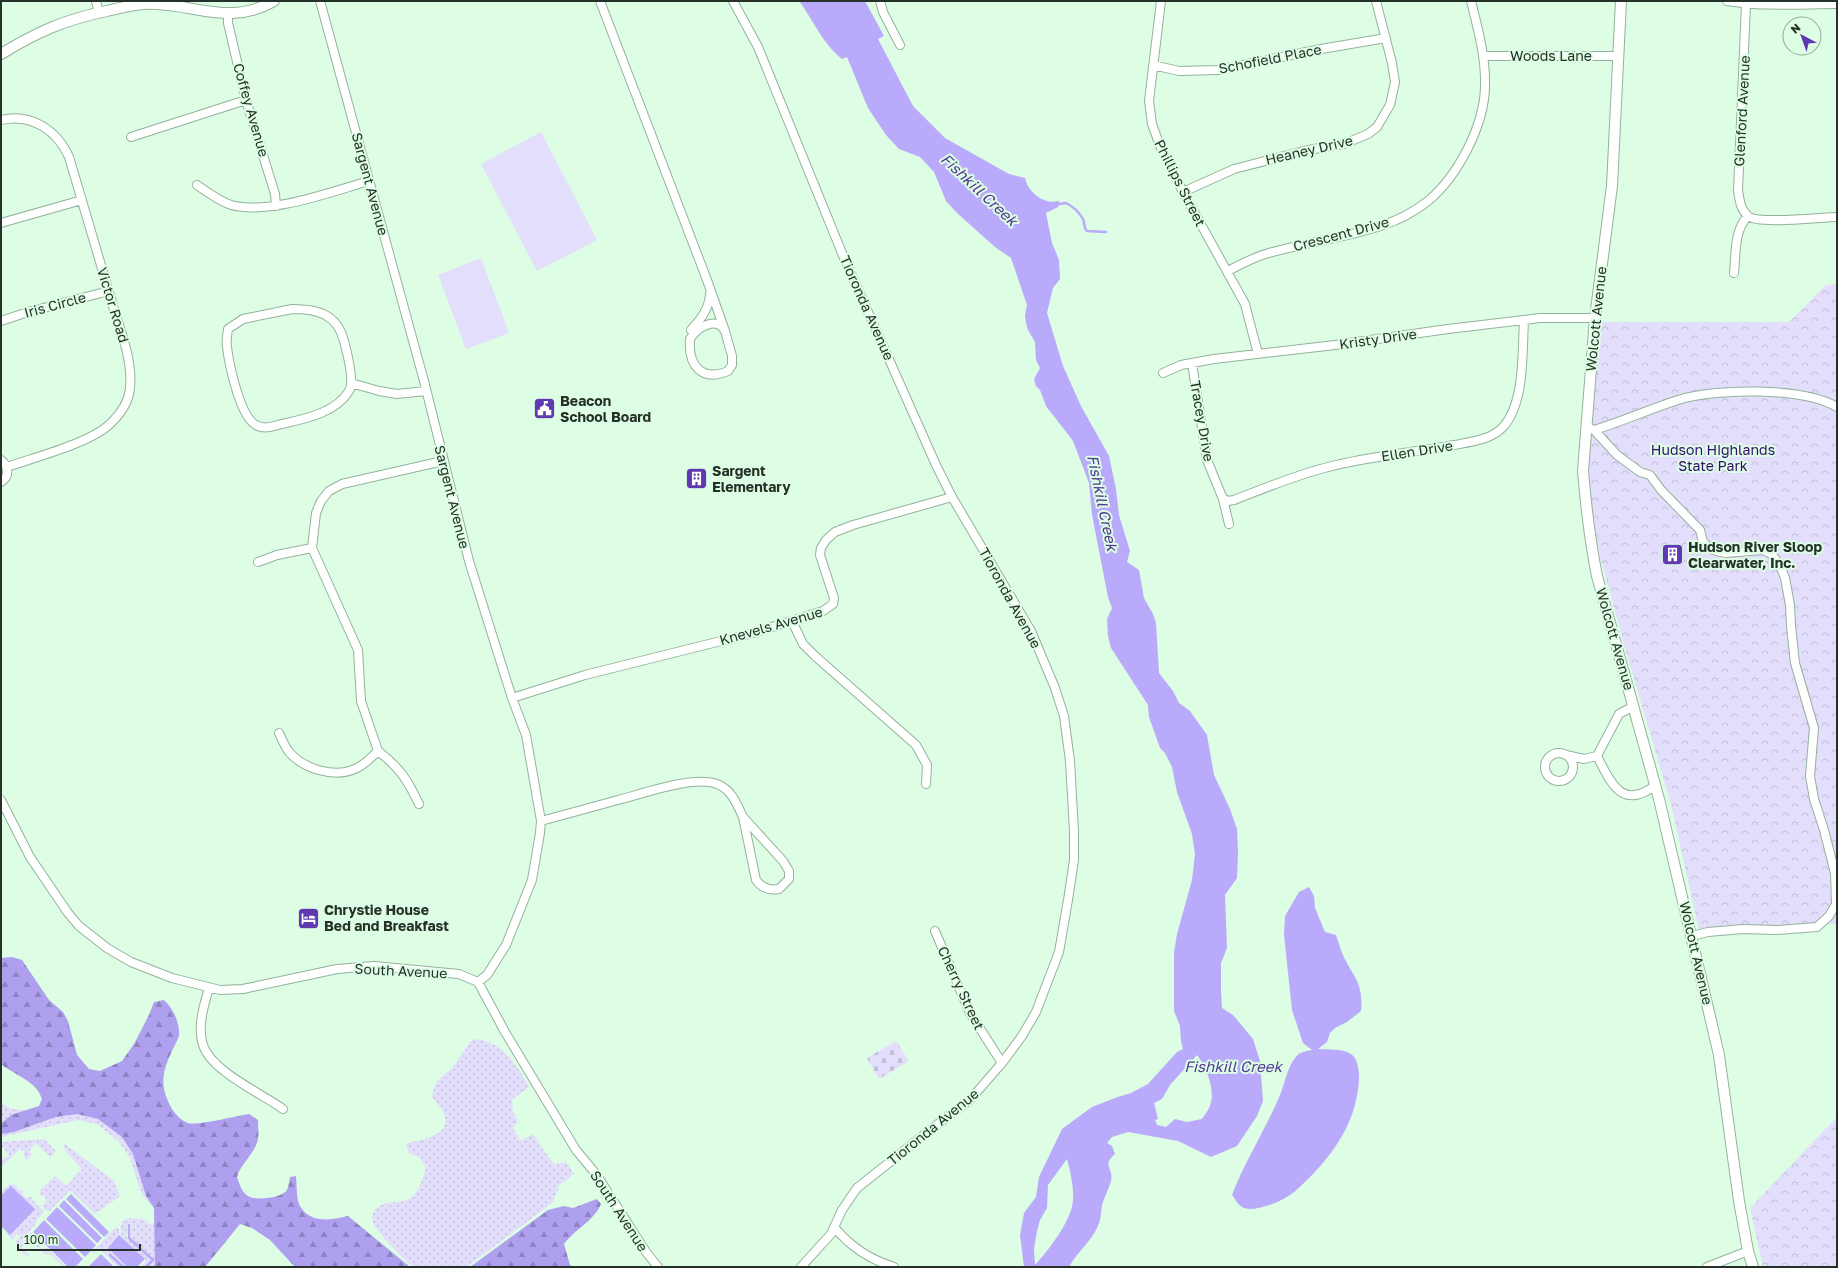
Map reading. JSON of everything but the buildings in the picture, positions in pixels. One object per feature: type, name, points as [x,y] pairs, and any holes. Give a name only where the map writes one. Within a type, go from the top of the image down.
[{"type":"main road","points":[[1,54],[25,39],[52,26],[100,12],[144,4],[228,13],[245,12],[258,9],[274,1]]},
{"type":"main road","name":"Wolcott Avenue","points":[[1622,1],[1612,186],[1595,318],[1590,429],[1583,471],[1590,543],[1597,576],[1656,785],[1719,1055],[1739,1200],[1748,1251],[1753,1267]]},
{"type":"street","points":[[96,1],[100,12]]},
{"type":"street","name":"Sargent Avenue","points":[[320,1],[426,391],[469,561],[512,698],[526,736],[541,821],[532,880],[506,944],[487,975],[478,982]]},
{"type":"street","points":[[600,1],[710,289],[730,348],[732,365],[728,370],[722,373],[707,375],[697,369],[693,360],[690,340],[691,330],[704,314],[709,304],[710,289]]},
{"type":"street","name":"Tioronda Avenue","points":[[733,1],[758,47],[844,258],[936,465],[952,497],[1031,631],[1055,688],[1064,716],[1070,761],[1074,860],[1059,952],[1036,1012],[1022,1036],[1002,1063],[969,1101],[942,1120],[857,1188],[842,1210],[834,1227]]},
{"type":"street","points":[[880,1],[883,12],[900,45]]},
{"type":"street","name":"Phillips Street","points":[[1161,1],[1149,101],[1152,124],[1160,146],[1183,192],[1245,304],[1258,354]]},
{"type":"street","name":"Heaney Drive","points":[[1183,192],[1234,169],[1308,150],[1344,144],[1368,134],[1383,120],[1392,98],[1395,82],[1386,38],[1376,1]]},
{"type":"street","name":"Crescent Drive","points":[[1228,271],[1244,262],[1268,253],[1339,238],[1384,225],[1408,214],[1440,190],[1456,169],[1473,137],[1483,104],[1485,87],[1484,56],[1471,1]]},
{"type":"street","points":[[1727,1],[1746,4],[1837,4]]},
{"type":"street","name":"Glenford Avenue","points":[[1746,4],[1742,127],[1738,191],[1741,207],[1748,216]]},
{"type":"street","name":"Coffey Avenue","points":[[228,13],[228,23],[246,100],[276,194],[276,206]]},
{"type":"street","name":"Schofield Place","points":[[1153,66],[1178,71],[1218,70],[1321,49],[1386,38]]},
{"type":"street","name":"Woods Lane","points":[[1484,56],[1619,56]]},
{"type":"street","points":[[130,137],[246,100]]},
{"type":"street","name":"Victor Road","points":[[1,120],[18,118],[41,124],[53,133],[64,146],[69,157],[82,200],[130,365],[130,389],[125,405],[112,422],[102,431],[72,444],[7,467]]},
{"type":"street","points":[[197,185],[230,204],[252,208],[276,206],[369,181]]},
{"type":"street","points":[[1,223],[82,200]]},
{"type":"street","points":[[1734,273],[1737,235],[1740,223],[1748,216],[1763,220],[1837,217]]},
{"type":"street","name":"Iris Circle","points":[[1,321],[28,312],[109,291]]},
{"type":"street","points":[[292,309],[305,309],[325,314],[334,321],[340,329],[344,341],[352,384],[342,400],[308,418],[265,428],[255,425],[246,415],[239,400],[227,347],[228,329],[243,318],[292,309]]},
{"type":"street","name":"Kristy Drive","points":[[1163,373],[1181,365],[1192,363],[1448,329],[1540,318],[1595,318]]},
{"type":"street","name":"Ellen Drive","points":[[1223,499],[1228,501],[1234,500],[1293,477],[1330,467],[1383,456],[1470,442],[1494,434],[1503,428],[1509,419],[1516,399],[1520,378],[1524,321]]},
{"type":"street","points":[[690,340],[700,328],[707,325],[715,324],[722,326],[725,331]]},
{"type":"street","name":"Tracey Drive","points":[[1192,363],[1207,460],[1223,499],[1229,524]]},
{"type":"street","points":[[352,384],[397,394],[426,391]]},
{"type":"street","points":[[1692,936],[1708,932],[1743,929],[1777,930],[1817,928],[1829,916],[1836,904],[1835,873],[1814,799],[1810,776],[1814,728],[1795,664],[1786,578],[1779,563],[1770,553],[1763,550],[1725,553],[1713,550],[1704,542],[1700,530],[1661,490],[1650,475],[1640,472],[1616,455],[1590,429],[1678,400],[1702,394],[1728,392],[1798,394],[1820,399],[1837,407]]},
{"type":"street","points":[[1,460],[7,467],[7,475],[1,482]]},
{"type":"street","points":[[419,804],[406,778],[390,760],[378,751],[362,701],[358,650],[312,548],[316,513],[321,501],[329,491],[342,484],[443,461]]},
{"type":"street","name":"Knevels Avenue","points":[[512,698],[585,675],[753,632],[823,612],[833,604],[834,598],[820,555],[821,548],[826,540],[835,532],[853,525],[952,497]]},
{"type":"street","points":[[258,562],[312,548]]},
{"type":"street","points":[[792,621],[804,644],[814,656],[916,745],[927,765],[926,784]]},
{"type":"street","points":[[1566,755],[1584,759],[1597,756],[1619,714],[1634,706]]},
{"type":"street","points":[[279,733],[288,751],[298,760],[311,768],[332,773],[340,773],[356,768],[378,751]]},
{"type":"street","points":[[1597,756],[1611,782],[1619,791],[1637,796],[1645,794],[1656,785]]},
{"type":"street","points":[[541,821],[663,788],[684,784],[709,782],[717,784],[728,792],[743,816],[783,861],[789,871],[789,879],[779,889],[767,889],[760,885],[756,880],[743,816]]},
{"type":"street","name":"South Avenue","points":[[1,800],[30,857],[67,912],[79,926],[107,948],[131,962],[172,978],[220,990],[243,989],[337,968],[374,966],[459,974],[478,982],[505,1032],[576,1150],[596,1174],[646,1252],[658,1267]]},
{"type":"street","name":"Cherry Street","points":[[935,932],[970,1013],[1002,1063]]},
{"type":"street","points":[[210,988],[202,1022],[203,1045],[206,1052],[222,1070],[283,1109]]},
{"type":"street","points":[[801,1267],[831,1234],[834,1227],[854,1248],[874,1259],[894,1267]]},
{"type":"street","points":[[1707,1267],[1748,1251]]},
{"type":"green space","points":[[541,132],[597,240],[537,271],[481,164]]},
{"type":"green space","points":[[481,258],[509,333],[466,349],[438,275]]},
{"type":"green space","name":"Hudson Highlands State Park","points":[[1837,284],[1837,924],[1699,930],[1671,804],[1626,652],[1601,560],[1588,502],[1588,466],[1599,322],[1789,322],[1826,285]]},
{"type":"green space","points":[[12,957],[22,960],[49,1000],[63,1012],[68,1021],[77,1055],[89,1069],[100,1071],[122,1061],[134,1044],[154,1002],[164,1000],[175,1016],[179,1031],[179,1036],[170,1055],[163,1080],[164,1089],[173,1111],[183,1121],[193,1124],[249,1114],[258,1120],[258,1137],[256,1144],[237,1177],[244,1193],[252,1198],[275,1197],[287,1190],[290,1177],[296,1176],[300,1206],[309,1216],[322,1219],[335,1219],[348,1216],[410,1267],[295,1267],[270,1240],[252,1228],[240,1224],[205,1267],[155,1267],[154,1208],[146,1196],[133,1154],[122,1137],[98,1119],[77,1114],[56,1117],[14,1132],[1,1134],[1,1124],[11,1115],[39,1106],[42,1099],[35,1087],[1,1064],[1,958]]},
{"type":"green space","points":[[475,1039],[484,1040],[501,1049],[520,1071],[529,1087],[512,1100],[513,1112],[518,1121],[513,1128],[521,1141],[533,1134],[552,1162],[556,1164],[566,1162],[574,1174],[558,1186],[558,1190],[552,1203],[467,1267],[413,1267],[390,1245],[374,1225],[372,1216],[376,1209],[381,1205],[409,1199],[418,1190],[426,1168],[420,1158],[409,1153],[406,1145],[407,1143],[429,1138],[441,1131],[445,1120],[441,1108],[432,1096],[434,1087],[439,1079],[452,1068],[471,1041]]},
{"type":"green space","points":[[896,1041],[909,1061],[879,1079],[867,1058]]},
{"type":"green space","points":[[1,1102],[9,1108],[27,1111],[11,1115],[1,1124]]},
{"type":"green space","points":[[77,1114],[98,1119],[122,1137],[133,1154],[146,1196],[154,1208],[142,1195],[129,1156],[118,1141],[97,1124],[78,1120],[1,1137],[1,1134],[14,1132],[56,1117]]},
{"type":"green space","points":[[1837,1117],[1837,1267],[1763,1267],[1750,1208]]},
{"type":"green space","points":[[44,1139],[56,1151],[50,1157],[36,1143],[29,1151],[32,1154],[27,1160],[24,1157],[24,1151],[20,1149],[1,1167],[1,1156],[5,1159],[9,1155],[1,1145],[1,1142]]},
{"type":"green space","points":[[63,1144],[114,1181],[120,1196],[95,1214],[70,1190],[50,1211],[46,1211],[42,1206],[47,1200],[42,1194],[40,1196],[40,1190],[55,1176],[66,1186],[82,1169],[67,1153]]},
{"type":"green space","points":[[11,1184],[16,1185],[17,1188],[24,1192],[22,1194],[26,1198],[30,1197],[44,1212],[37,1220],[35,1225],[18,1244],[15,1242],[20,1236],[17,1233],[13,1238],[14,1241],[6,1233],[7,1232],[10,1235],[12,1186],[1,1196],[1,1191]]},
{"type":"green space","points":[[597,1199],[601,1204],[598,1210],[564,1244],[570,1265],[573,1267],[470,1267],[548,1210],[564,1206],[573,1208]]},
{"type":"green space","points":[[131,1218],[146,1220],[149,1224],[155,1223],[155,1267],[148,1267],[154,1260],[132,1240],[130,1223],[127,1225],[126,1237],[151,1260],[145,1267],[140,1267],[145,1262],[145,1259],[121,1236],[120,1227],[123,1224],[121,1222]]},
{"type":"green space","points":[[116,1227],[119,1230],[119,1236],[108,1248],[127,1267],[117,1267],[99,1248],[94,1253],[92,1252]]},
{"type":"green space","points":[[31,1232],[33,1235],[30,1238],[43,1250],[46,1247],[66,1267],[63,1267],[51,1255],[43,1253],[30,1239],[21,1247],[29,1255],[27,1257],[17,1247]]},
{"type":"water","name":"Fishkill Creek","points":[[799,1],[865,1],[884,36],[878,39],[913,106],[945,138],[1009,174],[1025,178],[1029,188],[1042,199],[1053,202],[1058,201],[1060,203],[1058,207],[1046,213],[1052,243],[1059,260],[1060,279],[1053,288],[1047,313],[1063,366],[1081,406],[1109,456],[1116,489],[1119,515],[1130,551],[1127,562],[1139,570],[1144,598],[1156,623],[1159,673],[1173,691],[1179,703],[1190,711],[1207,735],[1214,775],[1230,809],[1237,829],[1237,878],[1225,895],[1227,948],[1221,963],[1222,1008],[1233,1015],[1253,1039],[1260,1061],[1263,1101],[1257,1116],[1237,1146],[1211,1157],[1178,1141],[1128,1132],[1112,1137],[1107,1143],[1112,1146],[1115,1154],[1108,1164],[1111,1173],[1111,1181],[1102,1205],[1099,1223],[1092,1237],[1069,1267],[1024,1267],[1020,1235],[1024,1213],[1036,1197],[1039,1177],[1062,1129],[1092,1107],[1131,1093],[1148,1084],[1177,1052],[1183,1049],[1180,1026],[1174,1011],[1174,953],[1177,934],[1192,880],[1195,854],[1192,834],[1177,792],[1172,767],[1165,753],[1160,748],[1149,717],[1148,705],[1111,648],[1108,636],[1107,619],[1112,608],[1108,597],[1092,515],[1089,483],[1073,441],[1046,406],[1040,390],[1036,386],[1034,379],[1040,368],[1036,360],[1035,342],[1026,323],[1025,315],[1027,305],[1011,258],[995,247],[958,214],[946,201],[934,172],[920,157],[899,149],[886,135],[868,108],[847,57],[842,59],[835,53]],"holes":[[[1197,1055],[1207,1072],[1211,1086],[1212,1100],[1210,1106],[1202,1119],[1187,1122],[1175,1119],[1166,1127],[1157,1125],[1155,1120],[1158,1119],[1154,1103],[1162,1099],[1170,1085]],[[1067,1159],[1073,1190],[1072,1207],[1069,1216],[1059,1234],[1035,1265],[1034,1249],[1040,1220],[1047,1208],[1048,1185]]]},
{"type":"water","points":[[1309,887],[1314,896],[1315,908],[1325,932],[1336,935],[1342,953],[1361,993],[1361,1011],[1347,1022],[1335,1028],[1330,1033],[1327,1042],[1318,1049],[1343,1051],[1351,1054],[1355,1058],[1359,1072],[1358,1093],[1355,1106],[1345,1131],[1330,1154],[1312,1175],[1296,1190],[1281,1200],[1260,1208],[1248,1209],[1241,1206],[1232,1195],[1274,1108],[1292,1062],[1301,1053],[1312,1050],[1303,1043],[1292,1010],[1284,935],[1285,916],[1299,892]]},
{"type":"water","points":[[11,1186],[35,1209],[10,1235],[1,1226],[1,1196]]},
{"type":"water","points":[[71,1194],[109,1232],[104,1237],[66,1199]]},
{"type":"water","points":[[64,1200],[102,1238],[97,1243],[59,1206]]},
{"type":"water","points":[[57,1207],[96,1245],[85,1257],[46,1219]]},
{"type":"water","points":[[44,1220],[83,1259],[75,1267],[68,1267],[33,1232]]},
{"type":"water","points":[[119,1235],[145,1259],[137,1267],[127,1267],[108,1248]]},
{"type":"water","points":[[101,1254],[114,1267],[88,1267]]},
{"type":"waterway","points":[[1059,204],[1066,203],[1080,214],[1087,231],[1106,232]]},
{"type":"waterway","points":[[129,1225],[129,1238],[153,1260],[146,1267]]},
{"type":"waterway","points":[[110,1255],[123,1267]]},
{"type":"place","name":"Beacon School Board","points":[[545,409]]},
{"type":"place","name":"Sargent Elementary","points":[[696,479]]},
{"type":"place","name":"Hudson River Sloop Clearwater, Inc.","points":[[1672,555]]},
{"type":"place","name":"Chrystie House Bed and Breakfast","points":[[308,918]]}]
